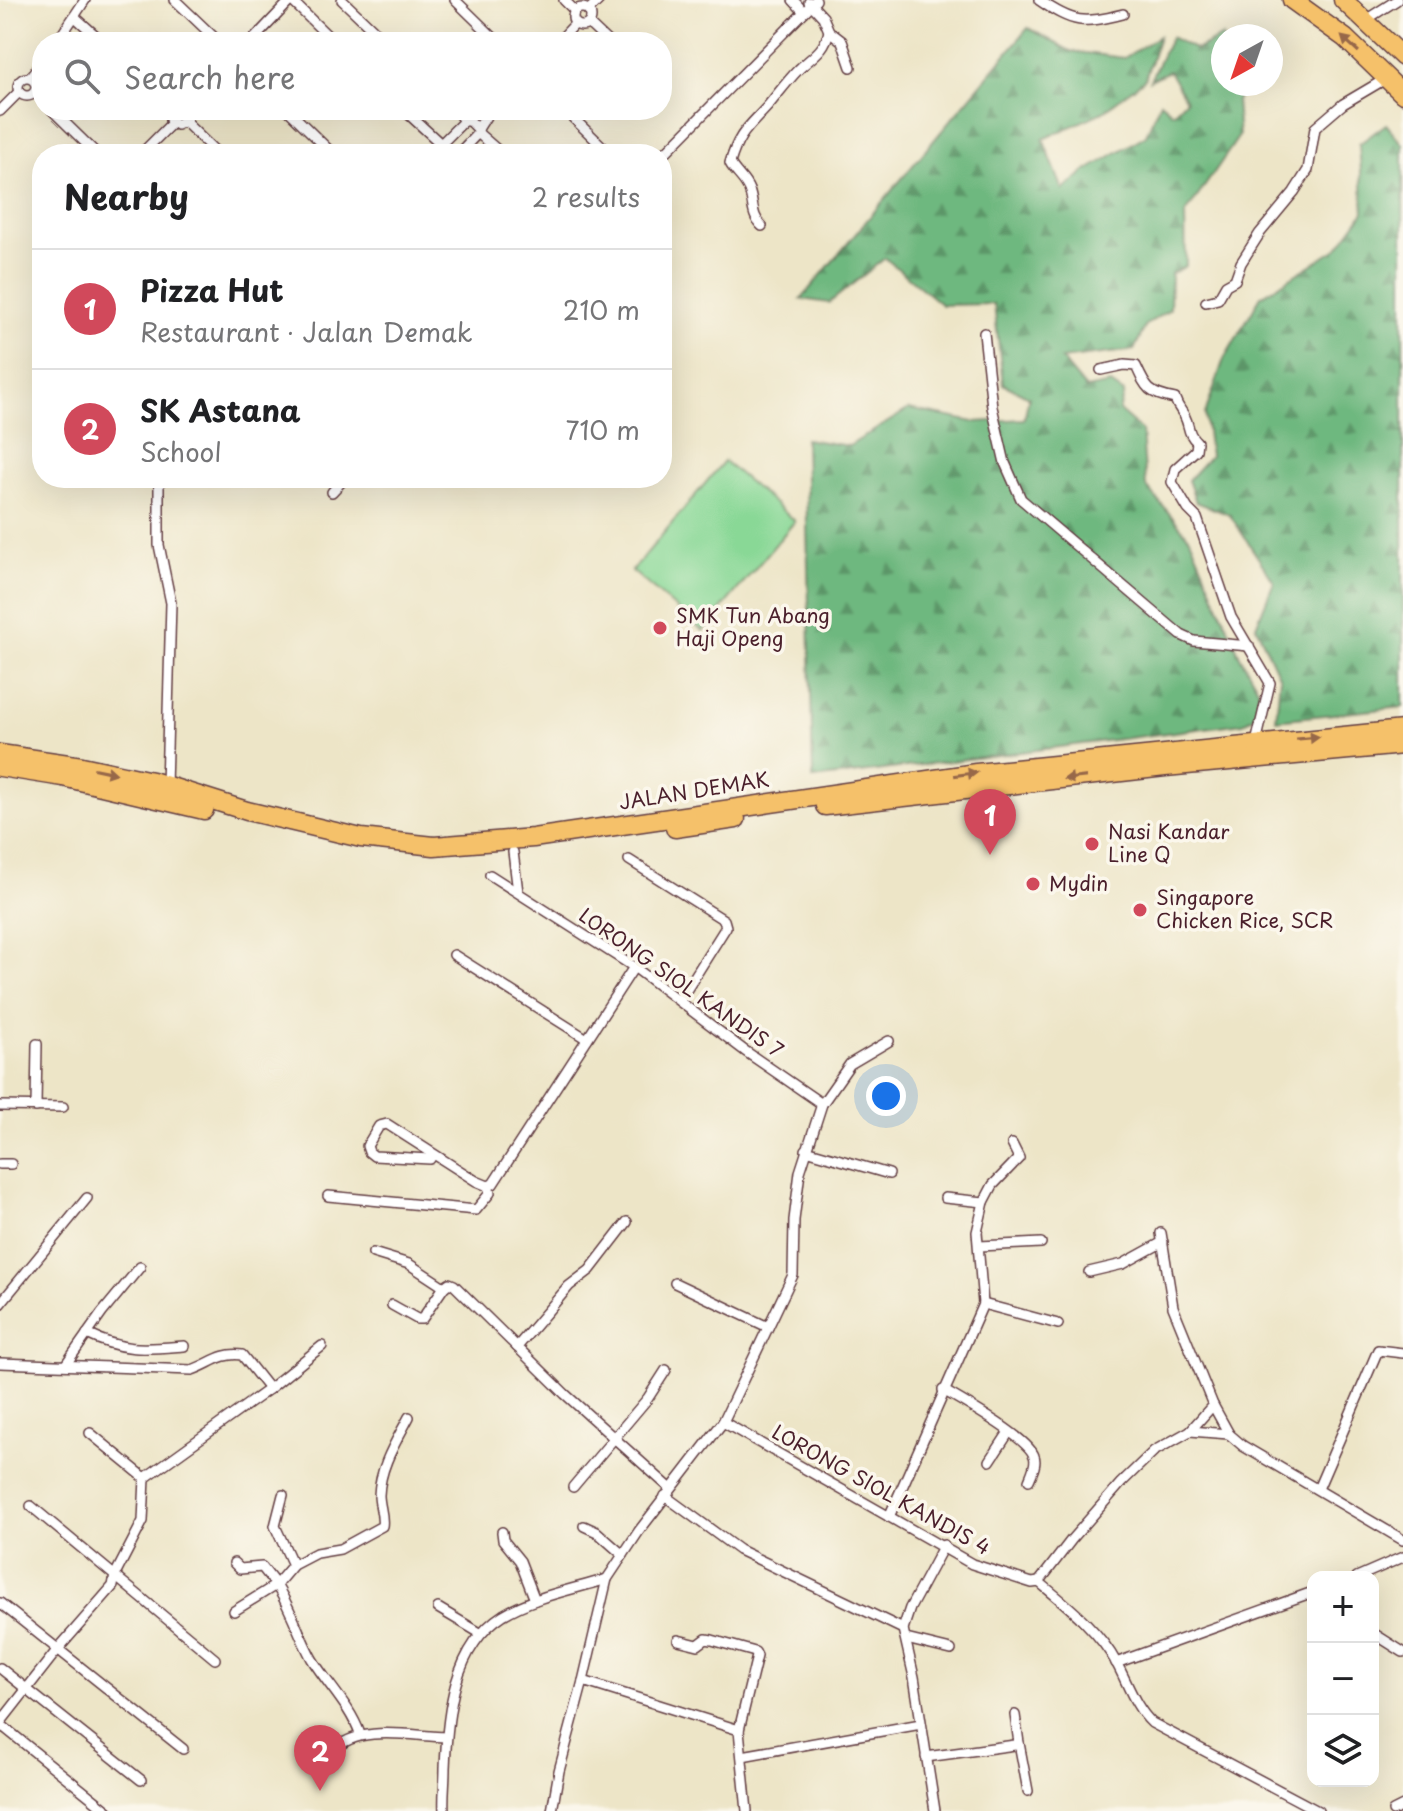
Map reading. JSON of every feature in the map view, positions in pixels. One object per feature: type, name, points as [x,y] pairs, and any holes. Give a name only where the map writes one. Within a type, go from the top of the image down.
[{"type":"highway","points":[[1292,0],[1345,38],[1403,94]]},
{"type":"highway","points":[[1343,0],[1403,57]]},
{"type":"highway","name":"JALAN DEMAK","points":[[0,754],[82,766],[323,830],[361,838],[434,846],[533,838],[976,773],[1403,730]]},
{"type":"highway","name":"JALAN DEMAK","points":[[0,767],[87,782],[303,836],[393,854],[442,857],[513,852],[855,802],[1165,767],[1403,745]]},
{"type":"street","points":[[64,32],[85,0]]},
{"type":"street","points":[[175,0],[209,32]]},
{"type":"street","points":[[261,32],[291,0],[324,32]]},
{"type":"street","points":[[342,0],[376,32]]},
{"type":"street","points":[[455,0],[488,32]]},
{"type":"street","points":[[564,0],[575,11]]},
{"type":"street","points":[[588,11],[599,0]]},
{"type":"street","points":[[793,0],[810,4],[823,17],[829,31],[842,41],[851,67]]},
{"type":"street","points":[[1039,0],[1065,17],[1090,22],[1123,14]]},
{"type":"street","points":[[1364,21],[1395,1]]},
{"type":"street","points":[[672,146],[810,4]]},
{"type":"street","points":[[583,8],[588,11],[591,16],[589,24],[581,27],[575,24],[572,16],[575,11],[583,8]]},
{"type":"street","points":[[75,17],[92,32]]},
{"type":"street","points":[[567,32],[575,24]]},
{"type":"street","points":[[589,24],[597,32]]},
{"type":"street","points":[[762,226],[755,219],[746,182],[730,163],[733,153],[739,136],[749,122],[802,66],[822,50],[829,31]]},
{"type":"street","points":[[0,111],[19,92],[19,82],[32,75]]},
{"type":"street","points":[[1206,302],[1218,299],[1224,287],[1235,280],[1241,263],[1260,233],[1300,184],[1308,170],[1315,128],[1343,104],[1387,78]]},
{"type":"street","points":[[19,92],[32,97]]},
{"type":"street","points":[[62,120],[87,144]]},
{"type":"street","points":[[170,120],[180,125],[185,122],[208,144]]},
{"type":"street","points":[[298,120],[323,144]]},
{"type":"street","points":[[414,120],[436,144]]},
{"type":"street","points":[[466,120],[491,144]]},
{"type":"street","points":[[450,144],[478,120]]},
{"type":"street","points":[[575,120],[600,144]]},
{"type":"street","points":[[151,144],[172,123]]},
{"type":"street","points":[[463,144],[472,126]]},
{"type":"street","points":[[984,333],[992,407],[1005,463],[1021,499],[1181,635],[1194,641],[1249,646]]},
{"type":"street","points":[[1101,370],[1136,366],[1146,388],[1175,399],[1198,446],[1175,469],[1172,482],[1197,518],[1231,617],[1270,683],[1256,743]]},
{"type":"street","points":[[159,488],[159,545],[171,603],[166,786]]},
{"type":"street","points":[[332,492],[336,488]]},
{"type":"street","points":[[513,852],[518,892]]},
{"type":"street","points":[[629,860],[724,920],[726,927],[680,1000]]},
{"type":"street","name":"LORONG SIOL KANDIS 7","points":[[490,875],[634,967],[745,1051],[822,1104]]},
{"type":"street","points":[[454,955],[587,1039]]},
{"type":"street","points":[[488,1186],[493,1184],[634,967]]},
{"type":"street","points":[[552,1811],[559,1771],[607,1579],[723,1422],[793,1275],[794,1220],[800,1172],[822,1104],[850,1064],[889,1041]]},
{"type":"street","points":[[36,1107],[37,1044]]},
{"type":"street","points":[[0,1106],[63,1107]]},
{"type":"street","points":[[328,1196],[476,1210],[490,1193],[488,1186],[382,1124],[367,1146],[374,1156],[421,1160],[430,1159],[433,1154]]},
{"type":"street","points":[[889,1517],[983,1304],[977,1232],[984,1202],[993,1185],[1018,1161],[1012,1144]]},
{"type":"street","points":[[806,1150],[889,1174]]},
{"type":"street","points":[[0,1164],[11,1164]]},
{"type":"street","points":[[0,1304],[87,1198]]},
{"type":"street","points":[[945,1198],[984,1202]]},
{"type":"street","points":[[517,1347],[569,1286],[590,1270],[627,1222]]},
{"type":"street","points":[[1089,1272],[1123,1264],[1162,1238],[1173,1307],[1213,1405],[1229,1434],[1243,1446],[1403,1540]]},
{"type":"street","points":[[979,1246],[1041,1243]]},
{"type":"street","points":[[373,1253],[412,1265],[444,1287]]},
{"type":"street","points":[[66,1364],[140,1267]]},
{"type":"street","points":[[392,1305],[422,1319],[444,1287],[449,1283],[454,1285],[668,1493],[739,1550],[904,1634],[951,1650]]},
{"type":"street","points":[[675,1283],[768,1327]]},
{"type":"street","points":[[983,1304],[1058,1324]]},
{"type":"street","points":[[87,1334],[110,1345],[138,1349],[184,1346]]},
{"type":"street","points":[[145,1478],[269,1389],[322,1346]]},
{"type":"street","points":[[1318,1489],[1378,1350],[1403,1353]]},
{"type":"street","points":[[0,1363],[192,1370],[216,1357],[234,1353],[242,1355],[269,1389]]},
{"type":"street","points":[[573,1487],[660,1382],[666,1370]]},
{"type":"street","points":[[943,1390],[996,1421],[1034,1455],[1035,1463],[1029,1480]]},
{"type":"street","points":[[1039,1582],[1121,1483],[1154,1451],[1190,1431],[1213,1405]]},
{"type":"street","points":[[234,1611],[276,1585],[293,1565],[316,1553],[340,1549],[382,1526],[379,1498],[384,1469],[409,1417]]},
{"type":"street","name":"LORONG SIOL KANDIS 4","points":[[723,1422],[981,1568],[1032,1583],[1039,1582],[1091,1626],[1116,1663],[1142,1714],[1152,1723],[1318,1811]]},
{"type":"street","points":[[1190,1431],[1229,1434]]},
{"type":"street","points":[[990,1461],[1009,1432]]},
{"type":"street","points":[[90,1433],[145,1478]]},
{"type":"street","points":[[108,1811],[0,1724],[58,1649],[113,1586],[115,1575],[143,1521],[145,1478]]},
{"type":"street","points":[[283,1495],[275,1526],[293,1565]]},
{"type":"street","points":[[31,1506],[215,1659]]},
{"type":"street","points":[[584,1526],[597,1532],[623,1555]]},
{"type":"street","points":[[502,1532],[503,1540],[520,1561],[535,1600]]},
{"type":"street","points":[[935,1811],[904,1634],[910,1608],[944,1545]]},
{"type":"street","points":[[1371,1571],[1403,1557]]},
{"type":"street","points":[[234,1563],[240,1569],[262,1567],[276,1585],[310,1656],[356,1721],[360,1734]]},
{"type":"street","points":[[444,1811],[445,1737],[453,1694],[463,1664],[480,1633],[503,1615],[535,1600],[607,1579]]},
{"type":"street","points":[[1116,1663],[1307,1596]]},
{"type":"street","points":[[0,1603],[183,1749]]},
{"type":"street","points":[[438,1608],[480,1633]]},
{"type":"street","points":[[1379,1637],[1403,1652]]},
{"type":"street","points":[[678,1640],[698,1645],[706,1639],[712,1640],[755,1652],[757,1656],[739,1730],[747,1811]]},
{"type":"street","points":[[0,1668],[141,1780]]},
{"type":"street","points":[[583,1681],[739,1730]]},
{"type":"street","points":[[1015,1715],[1028,1791]]},
{"type":"street","points":[[742,1756],[921,1724]]},
{"type":"street","points":[[334,1751],[341,1742],[360,1734],[445,1737]]},
{"type":"street","points":[[926,1757],[1019,1743]]},
{"type":"street","points":[[1393,1811],[1403,1806]]},
{"type":"green space","points":[[1028,28],[1070,51],[1124,58],[1159,36],[1145,79],[1103,112],[1043,139],[1063,190],[1085,172],[1146,135],[1160,102],[1173,113],[1186,100],[1169,71],[1150,80],[1171,37],[1196,50],[1211,42],[1211,96],[1239,96],[1236,101],[1239,136],[1185,215],[1186,266],[1171,274],[1170,309],[1146,325],[1134,350],[1061,359],[1086,389],[1111,384],[1124,393],[1119,411],[1142,431],[1146,486],[1190,538],[1240,656],[1259,690],[1255,717],[1243,723],[813,779],[805,439],[849,446],[909,409],[974,422],[1024,419],[1029,397],[1003,384],[994,304],[942,305],[885,258],[829,303],[801,299]]},
{"type":"green space","points":[[1386,124],[1403,144],[1403,707],[1276,720],[1280,678],[1256,626],[1274,582],[1230,515],[1196,502],[1188,480],[1210,456],[1205,414],[1224,359],[1261,296],[1337,249],[1364,212],[1359,144]]},
{"type":"green space","points":[[724,461],[795,521],[703,631],[632,571]]},
{"type":"place","name":"SMK Tun Abang Haji Openg","points":[[660,628]]},
{"type":"place","name":"Nasi Kandar Line Q","points":[[1092,844]]},
{"type":"place","name":"Pizza Hut","points":[[990,855]]},
{"type":"place","name":"Mydin","points":[[1033,884]]},
{"type":"place","name":"Singapore Chicken Rice, SCR","points":[[1140,910]]},
{"type":"place","name":"SK Astana","points":[[320,1791]]}]
